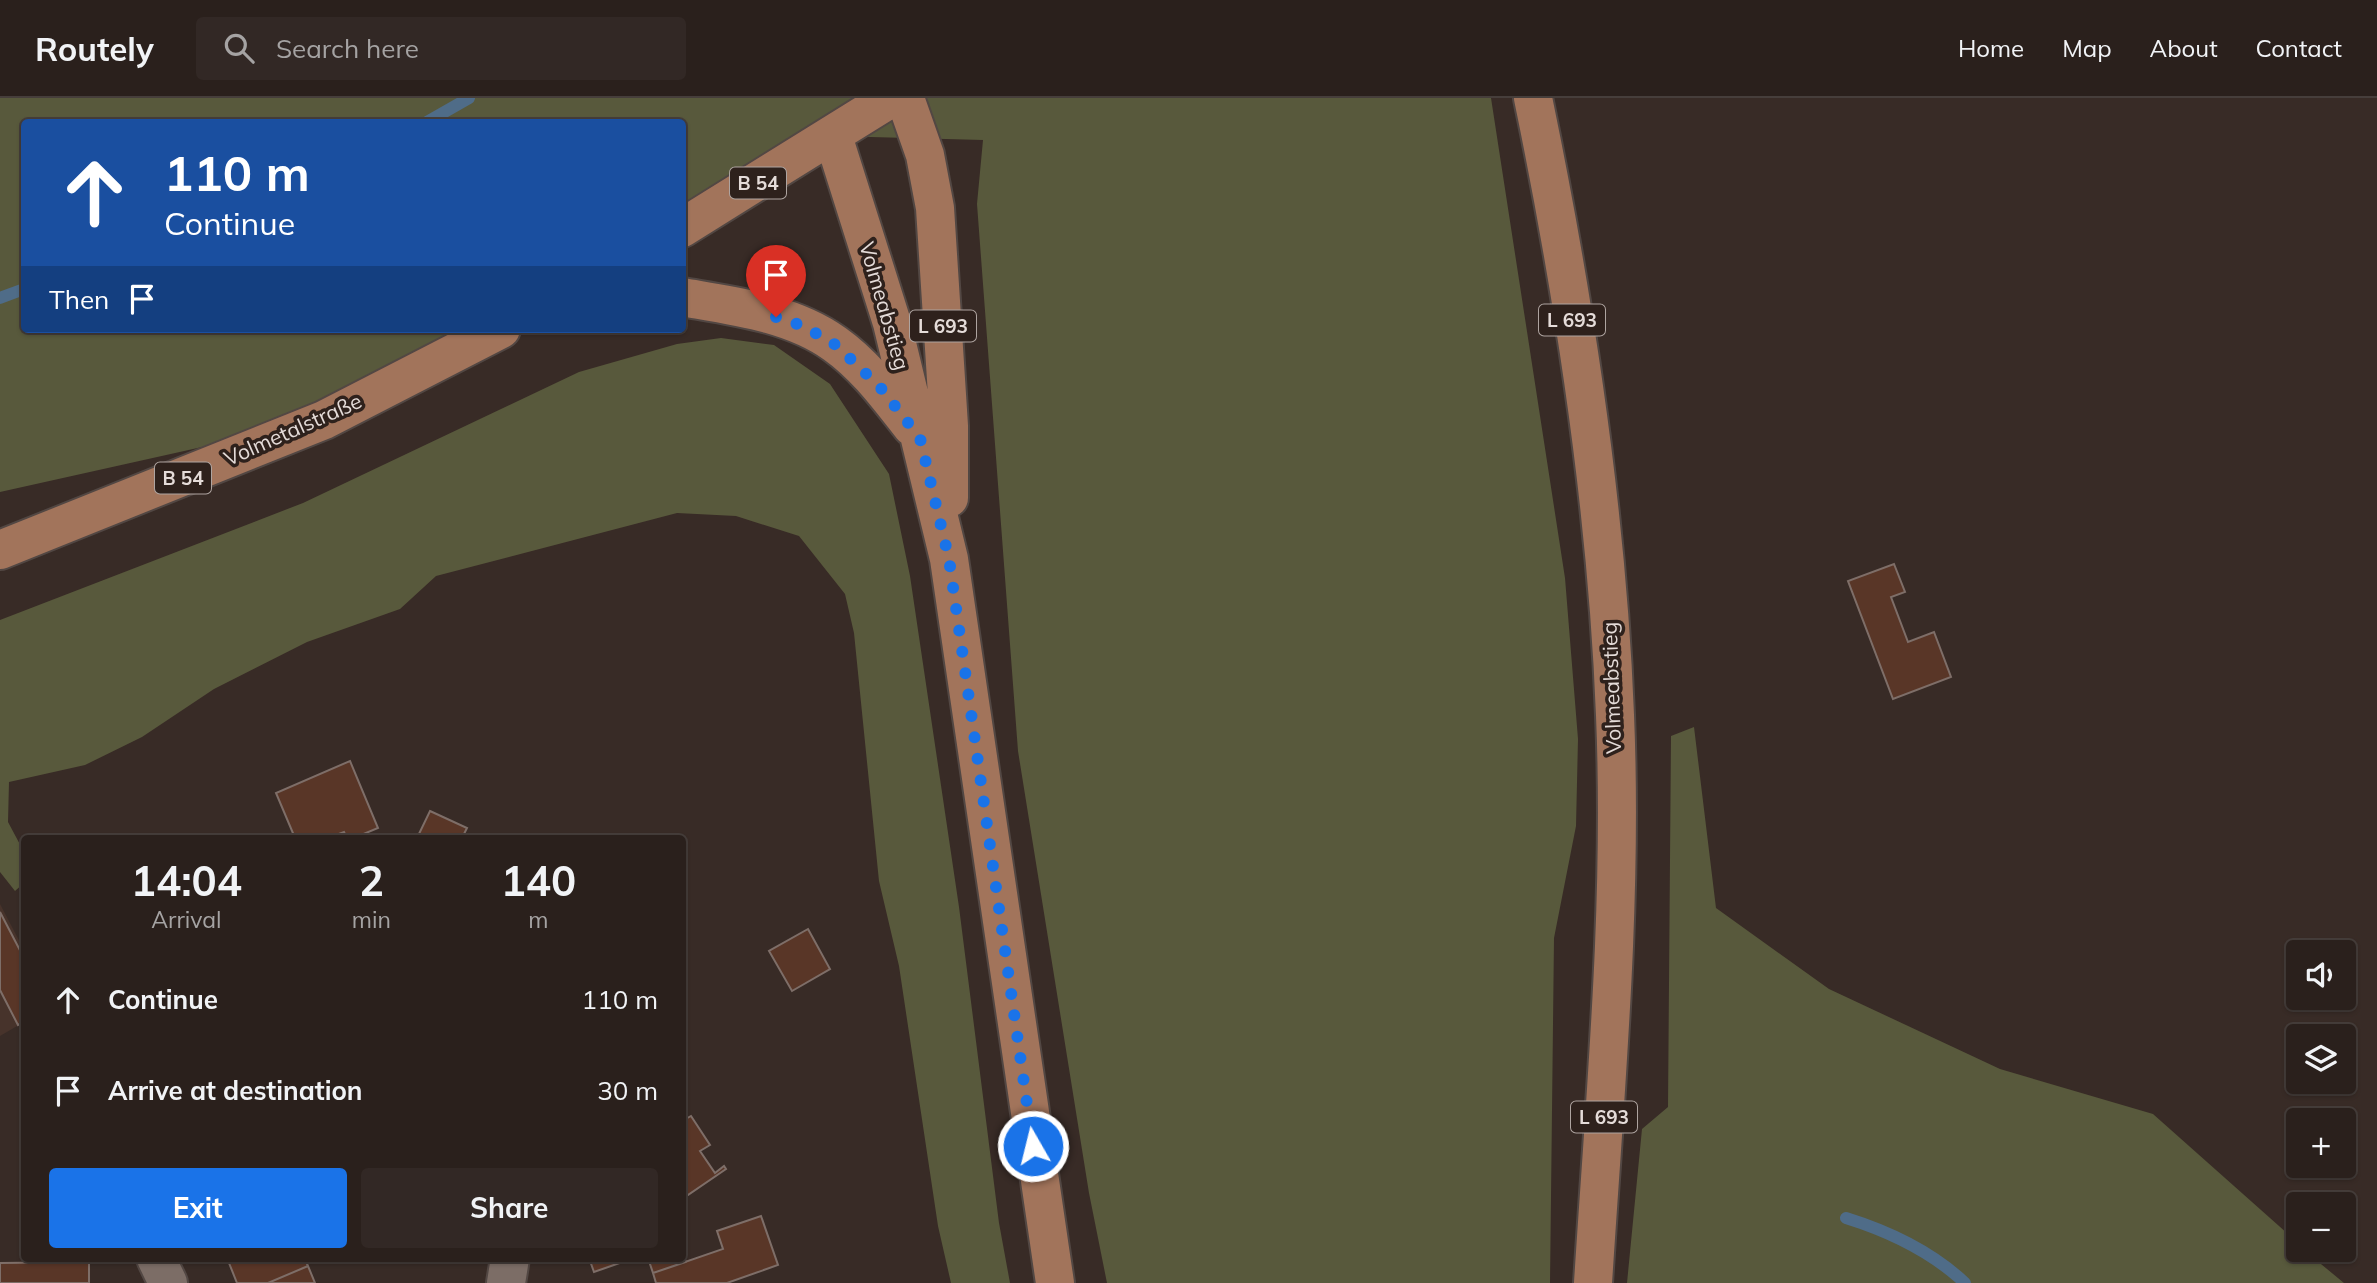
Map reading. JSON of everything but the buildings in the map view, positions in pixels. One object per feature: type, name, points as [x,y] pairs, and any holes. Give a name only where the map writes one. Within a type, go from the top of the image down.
[{"type":"main road","name":"B 54","points":[[686,226],[891,98]]},
{"type":"main road","name":"Volmeabstieg","points":[[905,98],[925,155],[936,208],[949,426],[949,559]]},
{"type":"main road","name":"Volmeabstieg","points":[[1533,98],[1556,208],[1605,542],[1615,718],[1614,951],[1593,1283]]},
{"type":"main road","name":"Volmeabstieg","points":[[833,136],[892,323],[949,559],[1055,1283]]},
{"type":"main road","name":"L 693","points":[[686,298],[776,317],[803,326],[836,345],[880,387],[920,438]]},
{"type":"main road","name":"Volmetalstraße","points":[[0,550],[324,420],[493,333]]},
{"type":"street","points":[[158,1262],[168,1283]]},
{"type":"street","points":[[506,1283],[509,1262]]},
{"type":"shaded area","points":[[0,904],[21,944],[21,1024],[0,1036]]},
{"type":"green space","points":[[0,98],[1491,98],[1565,578],[1578,739],[1576,826],[1554,938],[1550,1283],[1107,1283],[1089,1193],[1018,751],[977,204],[983,140],[833,136],[686,226],[686,119],[21,119],[21,333],[493,333],[324,420],[0,492]]},
{"type":"green space","points":[[721,338],[774,345],[830,384],[889,474],[910,576],[959,907],[999,1223],[1010,1283],[951,1283],[938,1226],[899,966],[879,881],[854,633],[845,594],[799,536],[736,516],[677,513],[436,576],[400,609],[307,642],[214,689],[142,737],[85,765],[9,782],[8,822],[21,846],[21,886],[15,891],[0,872],[0,620],[303,503],[579,372],[677,344]]},
{"type":"green space","points":[[1694,727],[1716,908],[1829,989],[2000,1069],[2153,1114],[2286,1232],[2286,1262],[2319,1262],[2344,1283],[1627,1283],[1642,1129],[1668,1107],[1671,736]]},
{"type":"waterway","points":[[432,119],[469,98]]},
{"type":"waterway","points":[[0,298],[21,290]]},
{"type":"waterway","points":[[1846,1218],[1910,1244],[1938,1261],[1965,1283]]},
{"type":"route","points":[[776,317],[803,326],[836,345],[880,387],[920,438],[949,559],[1033,1146]]}]
